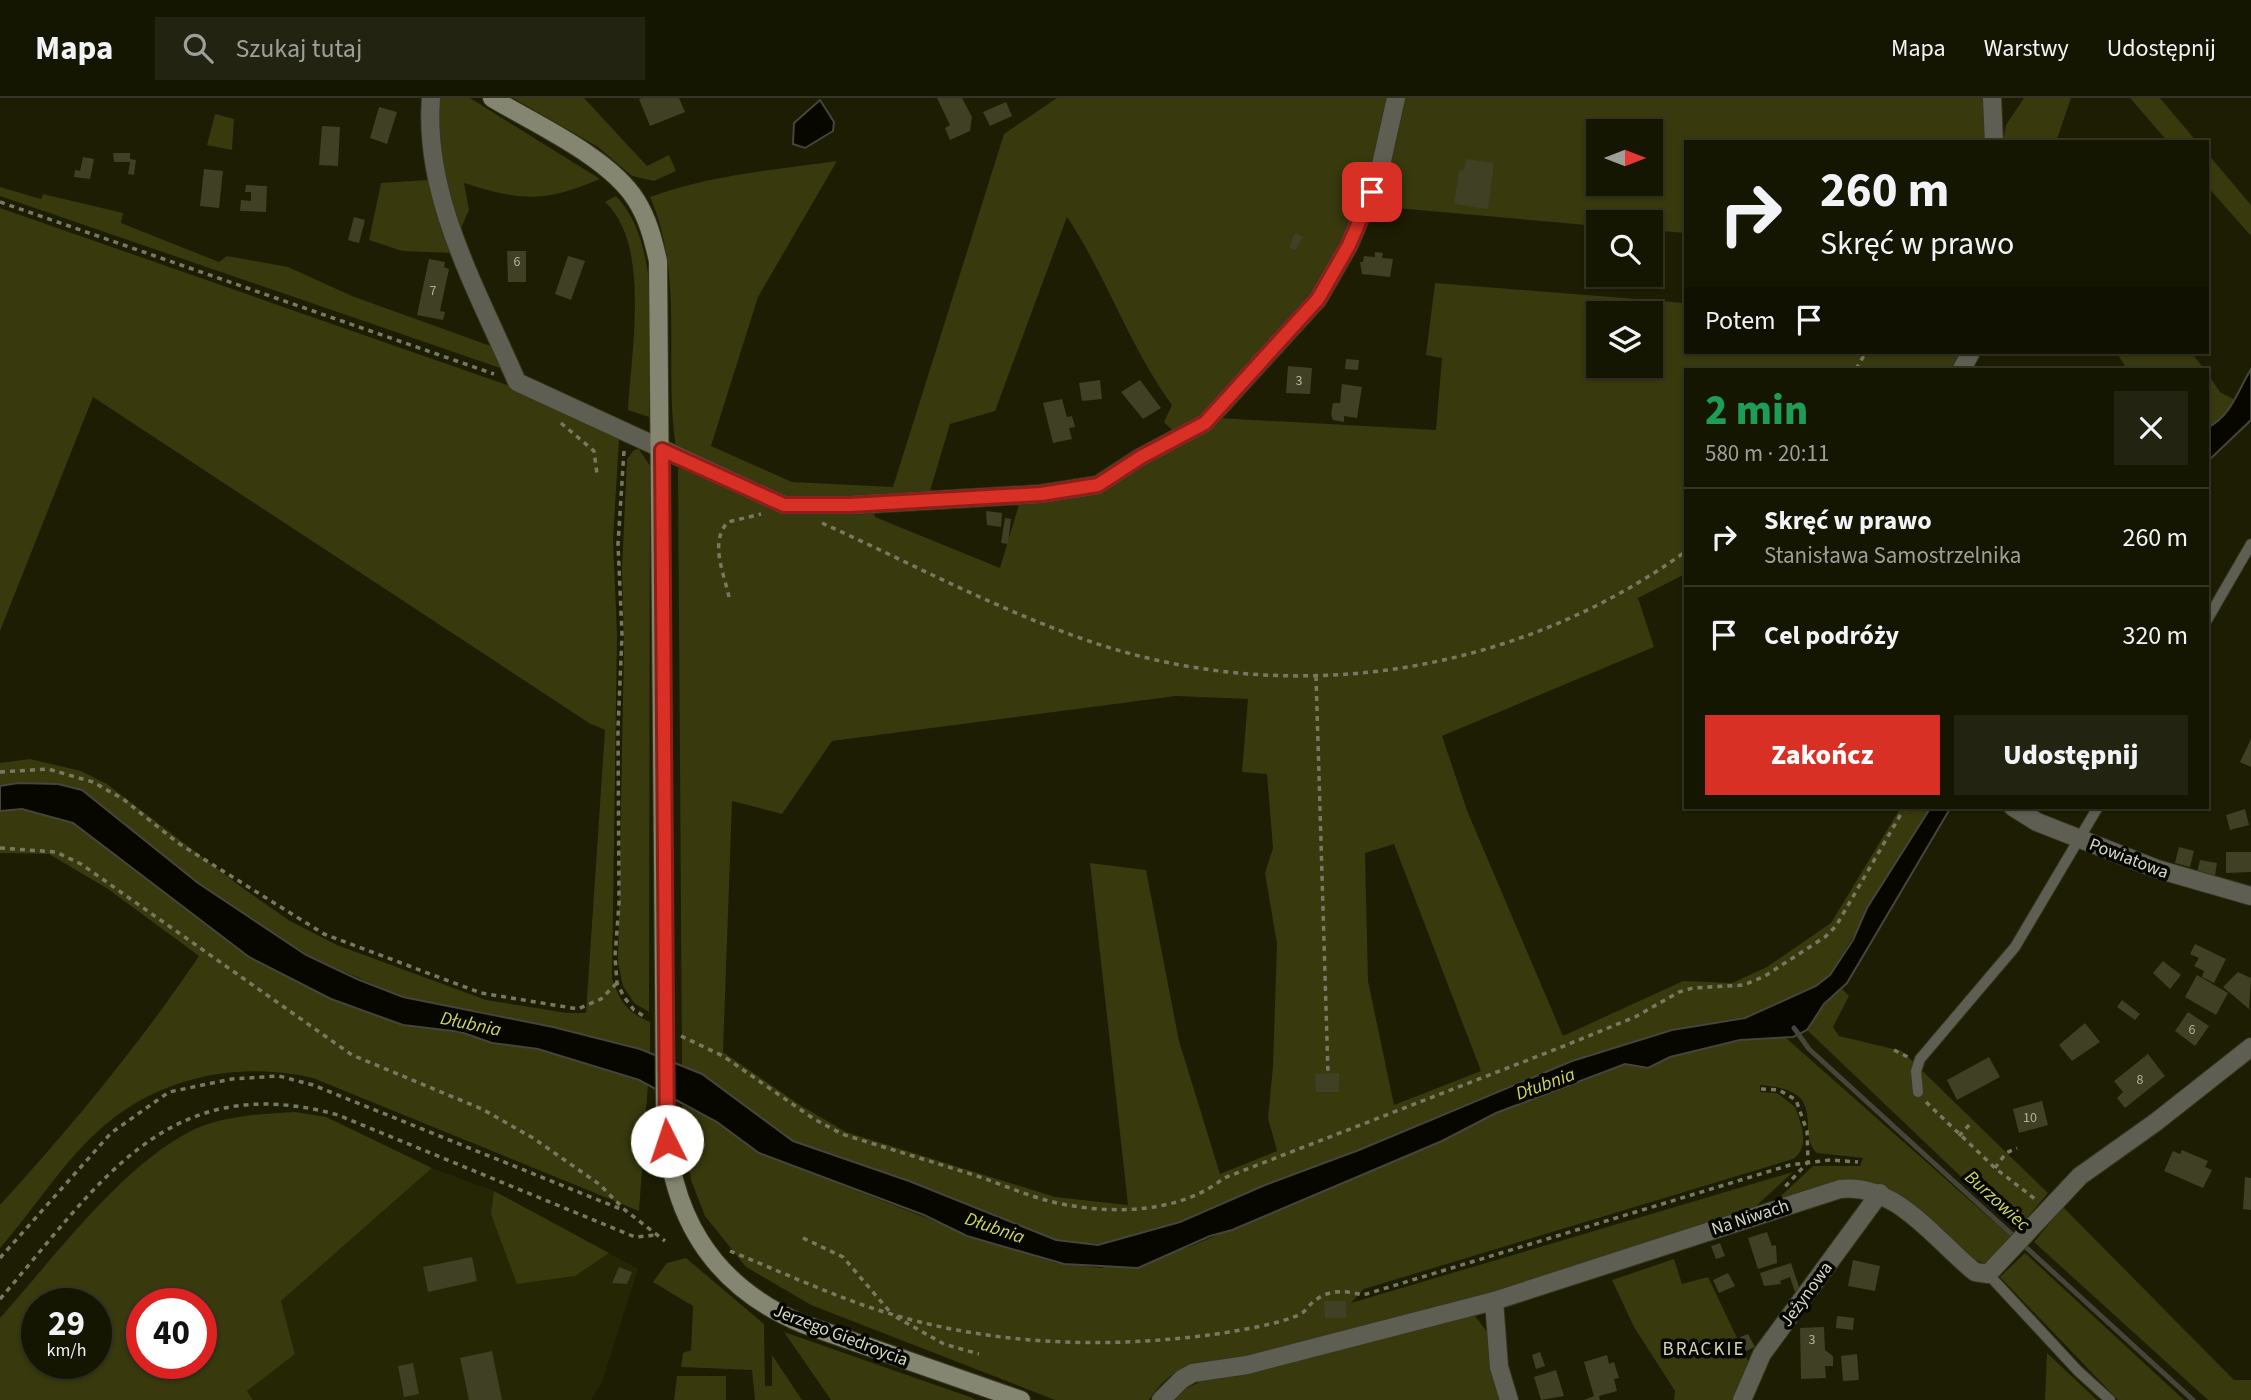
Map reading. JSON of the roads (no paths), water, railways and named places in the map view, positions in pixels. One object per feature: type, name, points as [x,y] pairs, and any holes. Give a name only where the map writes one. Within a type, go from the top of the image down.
[{"type":"street","points":[[431,98],[430,141],[455,240],[517,382],[784,505],[850,505],[1041,494],[1098,485],[1141,457],[1205,423],[1318,299],[1349,245],[1379,174],[1396,98]]},
{"type":"street","name":"Jerzego Giedroycia","points":[[492,98],[600,165],[625,187],[646,219],[660,277],[665,1112],[674,1179],[690,1227],[716,1264],[744,1290],[777,1312],[1021,1400]]},
{"type":"street","points":[[1992,98],[1994,140]]},
{"type":"street","name":"Powiatowa","points":[[2016,809],[2037,821],[2165,872],[2251,896]]},
{"type":"street","points":[[1991,1271],[2045,1208],[2080,1176],[2156,1122],[2251,1046]]},
{"type":"street","name":"Na Niwach","points":[[1161,1400],[1182,1379],[1193,1374],[1247,1365],[1494,1301],[1840,1189],[1862,1187],[1880,1193],[1902,1208],[1975,1272],[1991,1271]]},
{"type":"street","name":"Jeżynowa","points":[[1742,1400],[1762,1354],[1880,1193]]},
{"type":"street","points":[[1494,1301],[1499,1367],[1509,1400]]},
{"type":"lane","points":[[2209,617],[2251,544]]},
{"type":"lane","points":[[1918,1092],[1916,1071],[1920,1059],[2007,957],[2097,809]]},
{"type":"lane","points":[[1991,1271],[2078,1371],[2110,1400]]},
{"type":"water","points":[[820,100],[834,122],[833,131],[805,148],[793,144],[794,123]]},
{"type":"water","points":[[2251,369],[2251,420],[2209,460],[2209,427],[2222,417]]},
{"type":"water","name":"Dłubnia","points":[[18,783],[58,784],[82,790],[198,883],[306,955],[357,979],[403,997],[553,1027],[640,1049],[702,1074],[793,1141],[909,1181],[1056,1240],[1098,1245],[1180,1222],[1572,1061],[1672,1030],[1745,1018],[1816,986],[1830,975],[1853,940],[1867,908],[1930,809],[1950,809],[1847,983],[1824,1004],[1807,1030],[1793,1037],[1740,1040],[1670,1057],[1648,1068],[1625,1064],[1496,1113],[1442,1141],[1138,1268],[1064,1264],[967,1236],[924,1215],[759,1153],[717,1122],[639,1080],[538,1049],[492,1043],[461,1032],[403,1025],[331,999],[249,957],[73,823],[22,809],[0,811],[0,786]]},
{"type":"waterway","name":"Burzowiec","points":[[1794,1028],[1809,1049],[2193,1400]]},
{"type":"district","name":"BRACKIE","points":[[1704,1348]]}]
